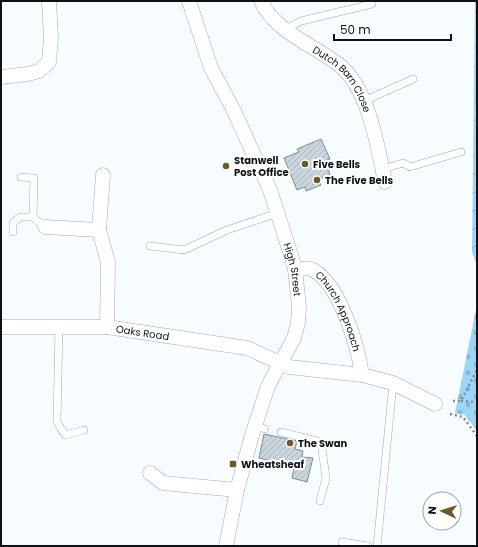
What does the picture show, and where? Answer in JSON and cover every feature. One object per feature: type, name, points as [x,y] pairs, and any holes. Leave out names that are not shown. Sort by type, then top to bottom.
[{"type":"street","points":[[1,77],[39,71],[49,62],[52,38],[48,1]]},
{"type":"street","name":"High Street","points":[[189,1],[211,68],[233,109],[270,190],[294,269],[299,307],[298,324],[294,338],[268,386],[260,428],[237,490],[226,546]]},
{"type":"street","name":"Dutch Barn Close","points":[[260,1],[264,8],[280,25],[304,43],[339,64],[351,78],[364,101],[374,131],[384,175]]},
{"type":"street","points":[[103,175],[99,230],[108,262],[107,327]]},
{"type":"street","points":[[45,227],[99,230]]},
{"type":"street","name":"Church Approach","points":[[294,269],[312,269],[324,279],[336,295],[348,320],[360,362],[362,375]]},
{"type":"street","name":"Oaks Road","points":[[1,327],[107,327],[248,348],[280,363]]},
{"type":"street","points":[[280,363],[289,367],[362,375],[393,383],[435,404]]},
{"type":"street","points":[[150,473],[163,483],[237,490]]},
{"type":"lane","points":[[286,29],[301,20],[372,4],[372,1]]},
{"type":"lane","points":[[364,101],[413,79]]},
{"type":"lane","points":[[384,175],[402,163],[410,167],[461,152]]},
{"type":"lane","points":[[21,177],[34,178],[33,217]]},
{"type":"lane","points":[[150,246],[184,250],[227,230],[278,213]]},
{"type":"lane","points":[[13,232],[13,223],[20,217],[33,217],[45,227]]},
{"type":"lane","points":[[59,326],[57,422],[65,435],[84,430]]},
{"type":"lane","points":[[377,546],[393,383]]},
{"type":"lane","points":[[282,432],[321,442],[326,478],[320,501]]},
{"type":"lane","points":[[342,542],[368,546]]},
{"type":"path","points":[[461,401],[477,370]]},
{"type":"path","points":[[453,401],[477,402]]},
{"type":"path","points":[[450,414],[463,417],[477,436]]},
{"type":"green space","points":[[475,1],[477,1],[477,266],[472,252]]},
{"type":"green space","points":[[477,305],[477,431],[465,415],[455,413]]},
{"type":"building","name":"Five Bells","points":[[321,139],[330,159],[325,161],[330,174],[318,180],[321,185],[306,191],[305,187],[297,190],[284,158],[299,152],[297,149]]},
{"type":"building","name":"The Swan","points":[[264,434],[297,441],[295,449],[303,451],[302,457],[313,458],[307,482],[292,478],[294,468],[292,468],[292,466],[259,458]]},
{"type":"place","name":"Five Bells","points":[[305,164]]},
{"type":"place","name":"Stanwell Post Office","points":[[226,166]]},
{"type":"place","name":"The Five Bells","points":[[317,180]]},
{"type":"place","name":"The Swan","points":[[290,443]]},
{"type":"place","name":"Wheatsheaf","points":[[233,464]]}]
